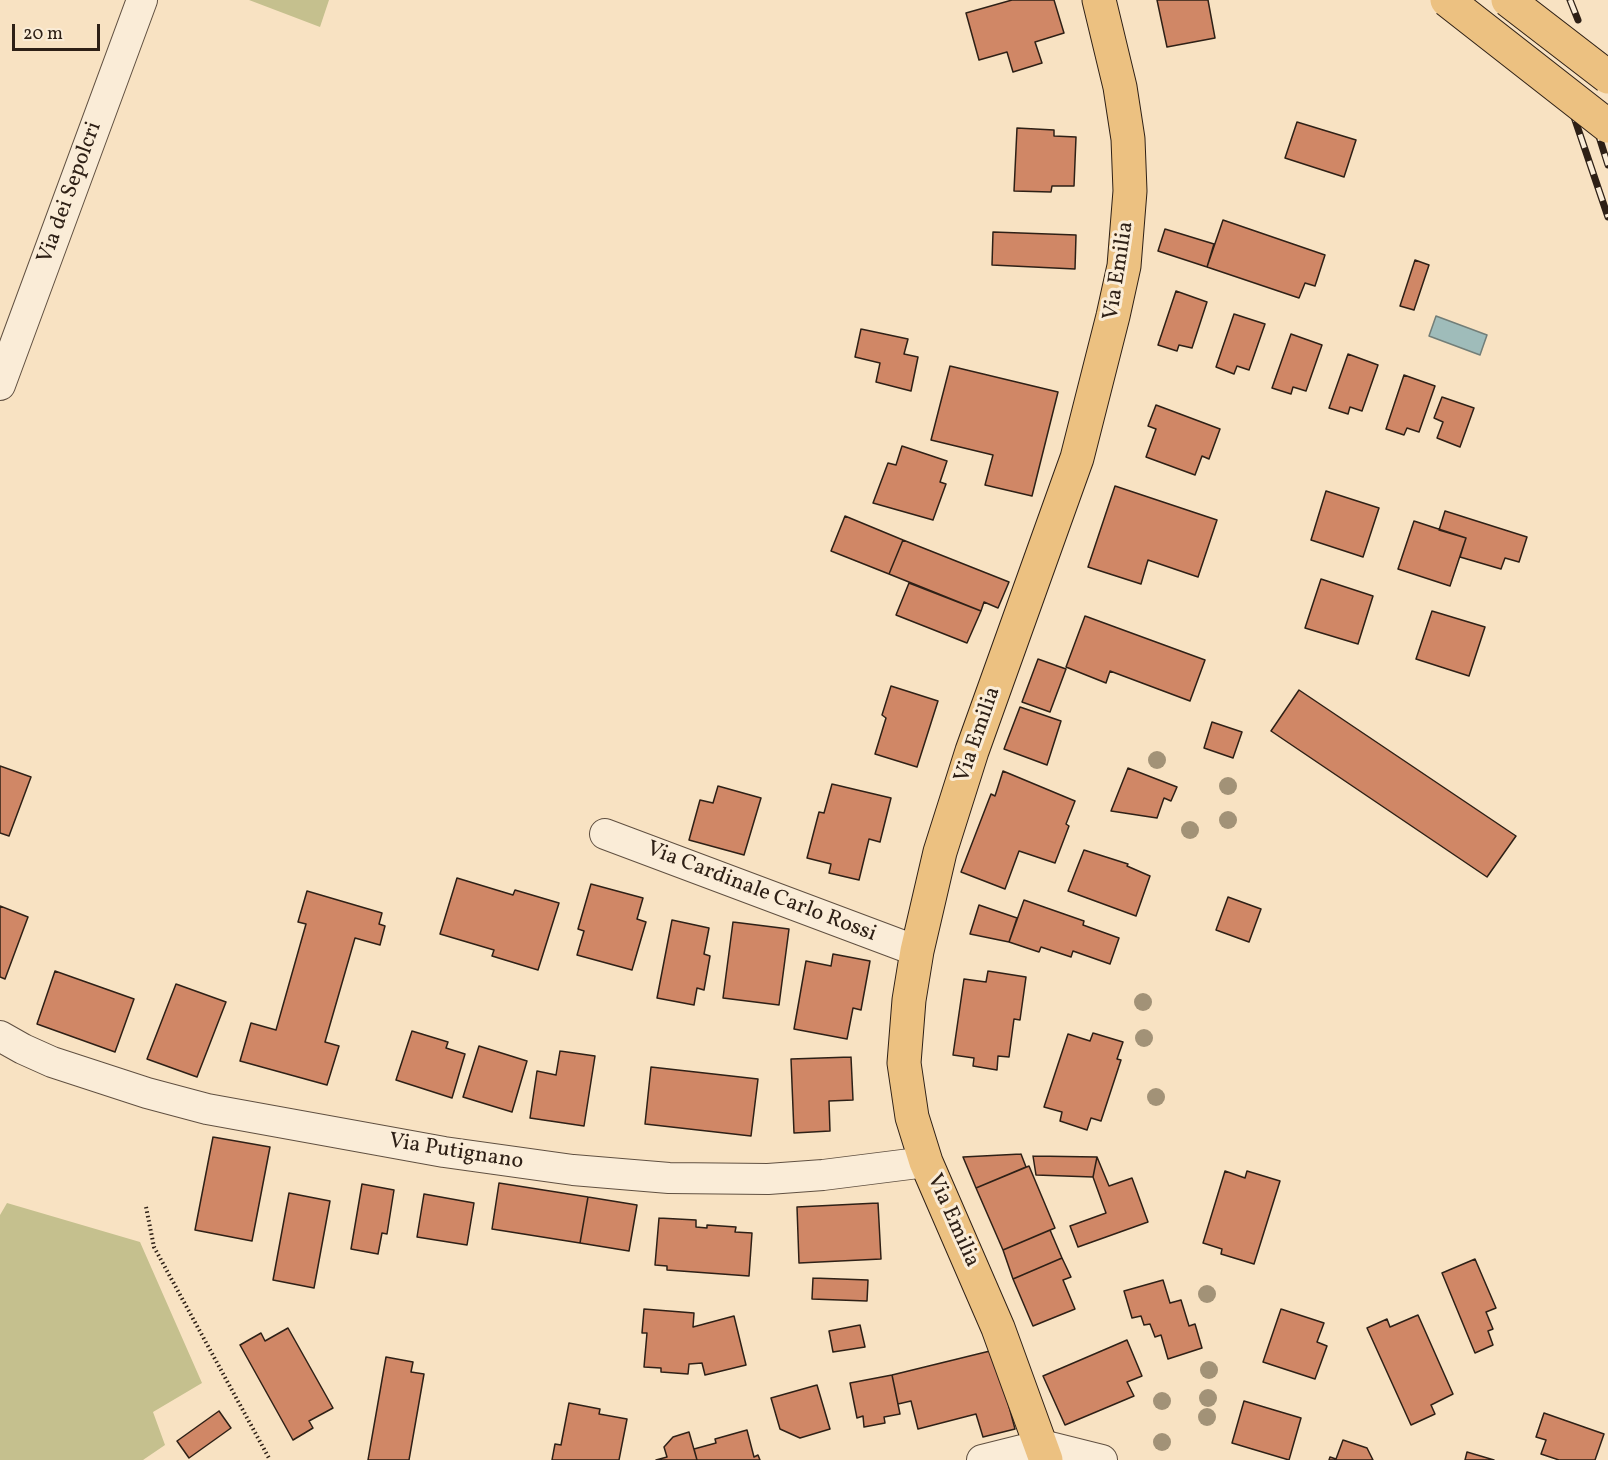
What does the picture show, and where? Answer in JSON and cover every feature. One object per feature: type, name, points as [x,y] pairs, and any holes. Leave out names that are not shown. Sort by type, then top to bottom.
[{"type":"main road","name":"Via Emilia","points":[[1044,1453],[998,1328],[926,1162],[912,1117],[903,1063],[909,1000],[917,951],[939,852],[1086,431],[1124,266],[1130,208],[1128,139],[1120,87],[1099,0]]},
{"type":"main road","points":[[1448,0],[1608,126]]},
{"type":"main road","points":[[1508,0],[1608,77]]},
{"type":"street","name":"Via dei Sepolcri","points":[[0,385],[142,0]]},
{"type":"street","name":"Via Cardinale Carlo Rossi","points":[[605,834],[917,951]]},
{"type":"street","name":"Via Putignano","points":[[0,1036],[52,1062],[147,1093],[207,1109],[444,1152],[573,1170],[669,1178],[768,1179],[823,1175],[926,1162]]},
{"type":"street","points":[[982,1460],[1044,1453],[1102,1460]]},
{"type":"path","points":[[146,1207],[154,1247],[270,1460]]},
{"type":"shaded area","points":[[249,0],[329,0],[320,27]]},
{"type":"shaded area","points":[[7,1203],[140,1242],[202,1383],[153,1412],[165,1445],[143,1460],[0,1460],[0,1215]]},
{"type":"water","points":[[1436,316],[1487,335],[1480,355],[1429,336]]},
{"type":"building","points":[[1012,0],[1054,0],[1064,33],[1035,42],[1042,63],[1013,72],[1007,52],[979,60],[966,13]]},
{"type":"building","points":[[1157,0],[1208,0],[1215,38],[1167,47]]},
{"type":"building","points":[[1297,122],[1356,140],[1344,177],[1285,158]]},
{"type":"building","points":[[1017,128],[1054,130],[1054,136],[1076,137],[1074,186],[1052,186],[1051,192],[1014,191]]},
{"type":"building","points":[[1223,220],[1325,255],[1315,286],[1305,283],[1299,298],[1207,267]]},
{"type":"building","points":[[1165,229],[1214,244],[1207,267],[1158,251]]},
{"type":"building","points":[[993,232],[1076,235],[1075,269],[992,265]]},
{"type":"building","points":[[1415,260],[1429,265],[1414,310],[1400,306]]},
{"type":"building","points":[[1176,291],[1207,302],[1192,348],[1179,345],[1177,351],[1158,345]]},
{"type":"building","points":[[1234,314],[1265,324],[1249,370],[1237,366],[1234,374],[1216,367]]},
{"type":"building","points":[[861,329],[908,339],[904,354],[918,357],[911,391],[876,382],[880,363],[855,357]]},
{"type":"building","points":[[1291,334],[1322,345],[1306,391],[1293,387],[1291,394],[1272,388]]},
{"type":"building","points":[[1348,354],[1378,365],[1362,411],[1350,407],[1348,414],[1329,408]]},
{"type":"building","points":[[950,366],[1058,392],[1032,496],[985,485],[993,455],[931,440]]},
{"type":"building","points":[[1404,375],[1435,386],[1419,432],[1407,428],[1404,435],[1386,429]]},
{"type":"building","points":[[1442,397],[1474,408],[1460,447],[1437,438],[1443,422],[1434,418]]},
{"type":"building","points":[[1156,405],[1220,429],[1209,459],[1202,456],[1195,475],[1146,457],[1156,429],[1148,426]]},
{"type":"building","points":[[902,446],[947,461],[940,482],[946,484],[933,520],[873,503],[888,463],[896,465]]},
{"type":"building","points":[[1115,486],[1217,520],[1198,577],[1148,560],[1141,584],[1088,567]]},
{"type":"building","points":[[1326,491],[1379,508],[1363,557],[1311,540]]},
{"type":"building","points":[[1445,511],[1527,537],[1519,562],[1505,558],[1501,569],[1460,557],[1466,538],[1439,530]]},
{"type":"building","points":[[845,516],[903,540],[889,574],[831,551]]},
{"type":"building","points":[[1414,521],[1466,538],[1450,586],[1398,569]]},
{"type":"building","points":[[903,540],[1009,582],[998,608],[984,602],[981,611],[889,574]]},
{"type":"building","points":[[1321,579],[1373,596],[1358,644],[1305,628]]},
{"type":"building","points":[[909,583],[981,611],[967,643],[896,615]]},
{"type":"building","points":[[1432,611],[1485,627],[1469,676],[1416,659]]},
{"type":"building","points":[[1085,616],[1205,660],[1190,701],[1110,671],[1106,683],[1066,667]]},
{"type":"building","points":[[1038,659],[1066,669],[1050,712],[1022,702]]},
{"type":"building","points":[[891,686],[938,701],[917,767],[875,754],[886,718],[882,715]]},
{"type":"building","points":[[1299,690],[1516,836],[1487,877],[1271,731]]},
{"type":"building","points":[[1020,707],[1061,721],[1047,765],[1004,749]]},
{"type":"building","points":[[1212,722],[1242,732],[1233,758],[1204,748]]},
{"type":"building","points":[[0,766],[31,777],[9,836],[0,833]]},
{"type":"building","points":[[1128,768],[1177,787],[1171,801],[1164,798],[1157,818],[1111,811]]},
{"type":"building","points":[[1003,771],[1075,801],[1066,824],[1069,826],[1055,863],[1019,851],[1005,889],[961,872],[991,794],[995,796]]},
{"type":"building","points":[[832,784],[891,798],[880,842],[869,839],[859,880],[829,873],[831,864],[807,858],[819,812],[824,813]]},
{"type":"building","points":[[718,786],[761,798],[744,855],[689,840],[700,800],[713,803]]},
{"type":"building","points":[[1084,850],[1128,864],[1127,866],[1150,876],[1136,916],[1068,891]]},
{"type":"building","points":[[457,878],[513,895],[515,890],[559,903],[538,970],[492,956],[494,950],[440,934]]},
{"type":"building","points":[[591,884],[643,898],[637,919],[646,922],[632,970],[577,955],[584,931],[578,929]]},
{"type":"building","points":[[307,891],[382,913],[379,924],[385,926],[380,945],[355,938],[325,1042],[339,1046],[327,1085],[240,1061],[251,1023],[276,1030],[306,924],[298,922]]},
{"type":"building","points":[[1228,897],[1261,909],[1249,942],[1216,930]]},
{"type":"building","points":[[1024,900],[1084,921],[1083,925],[1119,938],[1110,964],[1073,951],[1071,957],[1041,947],[1039,952],[1009,942]]},
{"type":"building","points":[[979,905],[1017,918],[1009,942],[970,934]]},
{"type":"building","points":[[0,906],[28,917],[5,979],[0,977]]},
{"type":"building","points":[[672,920],[709,928],[704,954],[710,956],[704,990],[697,988],[694,1005],[657,998]]},
{"type":"building","points":[[733,922],[789,929],[779,1005],[723,998]]},
{"type":"building","points":[[833,954],[870,961],[861,1010],[853,1008],[847,1039],[794,1029],[806,961],[831,966]]},
{"type":"building","points":[[55,971],[134,999],[115,1052],[37,1024]]},
{"type":"building","points":[[988,971],[1026,977],[1020,1020],[1014,1019],[1009,1057],[998,1056],[997,1070],[973,1066],[974,1058],[953,1055],[964,979],[986,982]]},
{"type":"building","points":[[176,984],[226,1002],[197,1077],[147,1059]]},
{"type":"building","points":[[412,1031],[448,1042],[446,1048],[465,1054],[452,1098],[396,1080]]},
{"type":"building","points":[[1093,1033],[1123,1042],[1117,1059],[1121,1060],[1101,1121],[1091,1118],[1087,1130],[1060,1121],[1062,1112],[1044,1107],[1068,1034],[1090,1041]]},
{"type":"building","points":[[479,1046],[527,1061],[512,1112],[463,1097]]},
{"type":"building","points":[[560,1051],[595,1056],[584,1126],[530,1118],[537,1071],[556,1075]]},
{"type":"building","points":[[851,1057],[853,1100],[829,1101],[830,1131],[794,1133],[791,1059]]},
{"type":"building","points":[[651,1067],[758,1079],[751,1136],[645,1124]]},
{"type":"building","points":[[213,1137],[270,1147],[252,1241],[195,1230]]},
{"type":"building","points":[[1021,1154],[1026,1167],[976,1188],[963,1157]]},
{"type":"building","points":[[1033,1156],[1097,1157],[1093,1177],[1036,1175]]},
{"type":"building","points":[[1097,1157],[1109,1186],[1132,1178],[1148,1222],[1078,1247],[1070,1226],[1106,1213],[1093,1177]]},
{"type":"building","points":[[1029,1166],[1055,1228],[1003,1250],[976,1188]]},
{"type":"building","points":[[1225,1171],[1245,1178],[1247,1171],[1280,1181],[1254,1264],[1221,1254],[1222,1249],[1203,1243]]},
{"type":"building","points":[[499,1183],[588,1197],[580,1243],[492,1229]]},
{"type":"building","points":[[362,1184],[394,1190],[387,1234],[382,1233],[378,1254],[351,1249]]},
{"type":"building","points":[[289,1193],[330,1201],[314,1288],[273,1280]]},
{"type":"building","points":[[424,1194],[474,1203],[467,1245],[417,1237]]},
{"type":"building","points":[[588,1197],[637,1205],[629,1251],[580,1243]]},
{"type":"building","points":[[878,1203],[881,1259],[799,1263],[797,1207]]},
{"type":"building","points":[[659,1218],[696,1220],[696,1227],[707,1228],[707,1225],[736,1227],[735,1232],[752,1233],[749,1276],[667,1270],[667,1266],[655,1265]]},
{"type":"building","points":[[1050,1230],[1062,1258],[1013,1279],[1003,1250]]},
{"type":"building","points":[[1062,1258],[1071,1277],[1063,1280],[1075,1309],[1033,1326],[1013,1279]]},
{"type":"building","points":[[1475,1259],[1496,1308],[1486,1312],[1493,1329],[1488,1331],[1493,1345],[1475,1353],[1442,1273]]},
{"type":"building","points":[[813,1278],[868,1280],[867,1301],[812,1299]]},
{"type":"building","points":[[1163,1280],[1170,1303],[1181,1300],[1189,1326],[1195,1324],[1202,1348],[1168,1359],[1161,1335],[1155,1337],[1150,1324],[1144,1325],[1141,1316],[1132,1318],[1124,1291]]},
{"type":"building","points":[[644,1309],[694,1313],[693,1327],[734,1316],[746,1365],[705,1375],[702,1363],[689,1364],[688,1374],[661,1372],[661,1368],[644,1367],[647,1333],[642,1333]]},
{"type":"building","points":[[1281,1309],[1324,1323],[1317,1342],[1327,1346],[1315,1379],[1263,1362]]},
{"type":"building","points":[[1418,1315],[1453,1394],[1431,1405],[1435,1414],[1411,1425],[1367,1328],[1387,1319],[1390,1327]]},
{"type":"building","points":[[860,1325],[865,1347],[833,1352],[829,1331]]},
{"type":"building","points":[[288,1328],[333,1408],[309,1421],[313,1428],[293,1440],[240,1345],[261,1333],[265,1341]]},
{"type":"building","points":[[1127,1340],[1142,1376],[1127,1382],[1134,1396],[1065,1425],[1043,1376]]},
{"type":"building","points":[[994,1350],[1015,1429],[983,1437],[976,1414],[918,1429],[911,1401],[898,1404],[892,1375]]},
{"type":"building","points":[[386,1357],[413,1362],[411,1372],[424,1374],[409,1460],[368,1460]]},
{"type":"building","points":[[892,1375],[900,1414],[884,1417],[885,1423],[864,1427],[863,1416],[857,1418],[850,1383]]},
{"type":"building","points":[[817,1385],[830,1429],[800,1438],[780,1429],[771,1398]]},
{"type":"building","points":[[1244,1401],[1301,1418],[1289,1460],[1232,1443]]},
{"type":"building","points":[[569,1403],[600,1409],[599,1414],[627,1419],[619,1460],[552,1460],[555,1444],[561,1445]]},
{"type":"building","points":[[219,1411],[231,1428],[189,1458],[177,1441]]},
{"type":"building","points":[[1544,1413],[1604,1434],[1595,1460],[1559,1460],[1541,1454],[1546,1440],[1536,1437]]},
{"type":"building","points":[[747,1430],[754,1457],[758,1455],[760,1460],[697,1460],[694,1449],[716,1443],[715,1439]]},
{"type":"building","points":[[689,1432],[697,1460],[656,1460],[667,1457],[664,1447],[673,1437]]},
{"type":"building","points":[[1343,1440],[1367,1448],[1373,1460],[1329,1460],[1330,1457],[1336,1459]]},
{"type":"building","points":[[1467,1452],[1494,1460],[1465,1460]]},
{"type":"railway","points":[[1570,0],[1578,20]]},
{"type":"railway","points":[[1571,108],[1608,217]]},
{"type":"railway","points":[[1596,127],[1608,165]]}]
